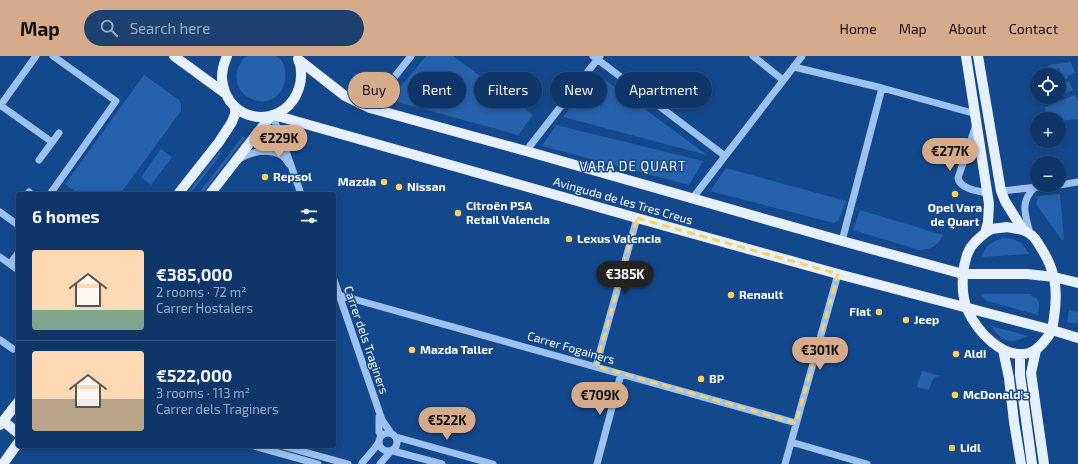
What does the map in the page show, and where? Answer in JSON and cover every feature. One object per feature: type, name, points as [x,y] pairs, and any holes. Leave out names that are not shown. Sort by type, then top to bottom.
[{"type":"main road","points":[[174,56],[226,94]]},
{"type":"main road","points":[[180,192],[219,142],[232,122],[235,114],[235,107],[230,102],[226,94],[222,78],[222,70],[227,56]]},
{"type":"main road","points":[[966,56],[989,204],[988,222],[984,233]]},
{"type":"main road","points":[[978,56],[1001,191],[1005,201],[1026,232],[1036,240],[1049,259],[1056,288],[1052,330],[1036,350],[1030,353],[1020,354],[1003,350],[988,339],[973,320],[967,308],[963,291],[963,274],[968,252],[971,246],[984,233],[1007,227],[1026,232]]},
{"type":"main road","points":[[211,192],[271,116],[282,112],[288,107],[298,93],[302,73],[297,58]]},
{"type":"main road","name":"Avinguda de les Tres Creus","points":[[297,58],[345,96],[370,108],[963,274],[1027,274],[1054,276],[1078,282]]},
{"type":"main road","name":"Avinguda de les Tres Creus","points":[[235,107],[253,116],[271,116],[838,274],[1078,338]]},
{"type":"main road","points":[[1003,350],[1009,378],[1021,464]]},
{"type":"main road","points":[[1036,350],[1031,373],[1044,464]]},
{"type":"main road","points":[[1020,354],[1020,375],[1032,464]]},
{"type":"main road","points":[[16,404],[1,422],[16,431]]},
{"type":"main road","points":[[3,464],[16,447]]},
{"type":"street","points":[[36,56],[0,106],[52,142]]},
{"type":"street","points":[[51,192],[116,102],[53,56]]},
{"type":"street","points":[[345,96],[377,98],[411,56]]},
{"type":"street","points":[[753,56],[783,80]]},
{"type":"street","points":[[692,199],[802,56]]},
{"type":"street","points":[[526,151],[597,57],[725,156]]},
{"type":"street","points":[[794,67],[882,88],[976,118],[958,178],[958,183],[962,186],[987,193]]},
{"type":"street","points":[[842,241],[882,88]]},
{"type":"street","points":[[271,116],[280,134],[300,192]]},
{"type":"street","points":[[39,160],[59,132]]},
{"type":"street","points":[[230,167],[245,155],[270,152],[277,153],[283,157],[288,161],[294,171]]},
{"type":"street","points":[[1066,184],[1078,182]]},
{"type":"street","points":[[1001,191],[1030,188]]},
{"type":"street","points":[[1026,232],[1025,199],[1030,191]]},
{"type":"street","points":[[0,212],[16,224]]},
{"type":"street","points":[[596,366],[637,218]]},
{"type":"street","points":[[10,264],[16,256]]},
{"type":"street","points":[[0,257],[16,268]]},
{"type":"street","points":[[785,464],[838,274]]},
{"type":"street","points":[[1068,280],[1078,278]]},
{"type":"street","name":"Carrer dels Traginers","points":[[336,286],[382,420],[394,435]]},
{"type":"street","name":"Carrer Fogainers","points":[[339,295],[796,423]]},
{"type":"street","points":[[0,340],[14,349]]},
{"type":"street","points":[[597,464],[621,374]]},
{"type":"street","name":"Carrer dels Traginers","points":[[377,407],[380,423],[380,439]]},
{"type":"street","points":[[363,464],[380,439],[386,433],[494,464]]},
{"type":"street","points":[[380,464],[396,447],[397,444],[394,435]]},
{"type":"street","points":[[380,439],[380,447],[384,451],[391,451],[442,464]]},
{"type":"street","points":[[791,442],[867,464]]},
{"type":"street","points":[[261,448],[318,464]]},
{"type":"street","points":[[290,448],[348,464]]},
{"type":"highlighted area","points":[[637,218],[838,274],[796,423],[596,366]]},
{"type":"shaded area","points":[[247,56],[275,56],[282,61],[285,71],[285,82],[281,91],[274,98],[266,101],[258,101],[243,93],[238,86],[236,78],[238,68]]},
{"type":"shaded area","points":[[426,56],[453,56],[475,72],[474,108],[524,108],[533,115],[518,135],[419,108],[466,108],[466,72],[413,72]]},
{"type":"shaded area","points":[[1071,62],[1075,73],[1068,76],[1066,79],[1066,68],[1050,68],[1048,65]]},
{"type":"shaded area","points":[[144,75],[179,100],[181,103],[181,111],[121,192],[76,192],[65,184]]},
{"type":"shaded area","points":[[408,78],[408,105],[400,103],[400,88]]},
{"type":"shaded area","points":[[607,81],[615,87],[615,108],[643,108],[707,155],[563,117],[570,108],[607,108]]},
{"type":"shaded area","points":[[1069,81],[1073,90],[1066,93],[1066,82]]},
{"type":"shaded area","points":[[1075,95],[1078,102],[1078,119],[1066,120],[1066,112],[1046,112],[1045,107],[1052,104],[1066,104],[1066,99]]},
{"type":"shaded area","points":[[556,125],[703,161],[689,185],[542,146]]},
{"type":"shaded area","points":[[243,136],[245,138],[204,192],[200,192]]},
{"type":"shaded area","points":[[161,149],[172,157],[151,185],[141,177]]},
{"type":"shaded area","points":[[220,151],[222,153],[192,192],[189,192]]},
{"type":"shaded area","points":[[726,168],[846,201],[839,220],[834,223],[710,191]]},
{"type":"shaded area","points":[[1060,194],[1064,240],[1062,240],[1036,204],[1038,196]]},
{"type":"shaded area","points":[[860,210],[943,235],[934,247],[919,250],[853,230]]},
{"type":"shaded area","points":[[1003,238],[1012,239],[1021,243],[1029,254],[982,257],[985,249],[990,244]]},
{"type":"shaded area","points":[[983,294],[1029,294],[1037,299],[1039,303],[1038,315],[987,301],[981,296]]},
{"type":"shaded area","points":[[1069,310],[1078,312],[1076,324],[1067,322]]},
{"type":"shaded area","points":[[991,326],[1028,336],[1011,341],[1003,339]]},
{"type":"shaded area","points":[[922,371],[941,376],[934,378],[929,390],[917,387]]},
{"type":"place","name":"Repsol","points":[[265,177]]},
{"type":"place","name":"Mazda","points":[[384,182]]},
{"type":"place","name":"Nissan","points":[[399,187]]},
{"type":"place","name":"Opel Vara de Quart","points":[[955,194]]},
{"type":"place","name":"Citroën PSA Retail Valencia","points":[[458,213]]},
{"type":"place","name":"Lexus Valencia","points":[[569,239]]},
{"type":"place","name":"Renault","points":[[731,295]]},
{"type":"place","name":"Fiat","points":[[879,312]]},
{"type":"place","name":"Jeep","points":[[906,320]]},
{"type":"place","name":"Mazda Taller","points":[[412,350]]},
{"type":"place","name":"Aldi","points":[[956,354]]},
{"type":"place","name":"BP","points":[[701,379]]},
{"type":"place","name":"McDonald's","points":[[955,395]]},
{"type":"place","name":"Lidl","points":[[952,448]]},
{"type":"district","name":"VARA DE QUART","points":[[633,166]]}]
